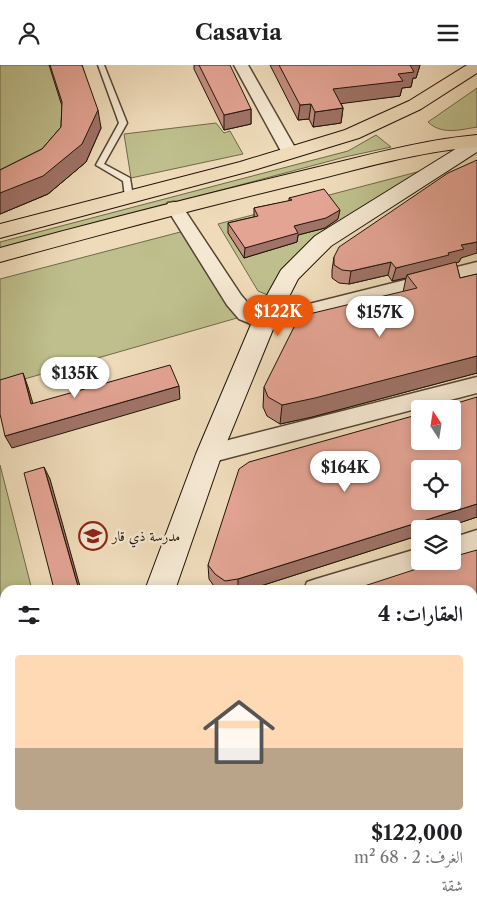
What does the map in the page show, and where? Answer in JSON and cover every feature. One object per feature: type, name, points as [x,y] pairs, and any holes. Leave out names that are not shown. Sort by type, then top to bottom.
[{"type":"main road","points":[[0,231],[290,153],[352,134],[415,105],[477,66]]},
{"type":"main road","points":[[415,105],[410,115],[418,130],[450,143]]},
{"type":"main road","points":[[0,255],[174,207],[450,143],[477,143]]},
{"type":"main road","points":[[162,585],[209,454],[264,321],[289,275],[323,241],[477,143]]},
{"type":"street","points":[[241,65],[290,153]]},
{"type":"street","points":[[174,207],[234,300],[246,314],[264,321],[477,268]]},
{"type":"street","points":[[209,454],[477,385]]},
{"type":"street","points":[[461,546],[477,541]]},
{"type":"street","points":[[333,585],[411,562]]},
{"type":"lane","points":[[101,65],[123,123],[100,165],[127,180],[129,197]]},
{"type":"green space","points":[[0,65],[80,65],[86,162],[48,194],[0,214]]},
{"type":"green space","points":[[477,88],[477,127],[451,131],[439,129],[428,122]]},
{"type":"green space","points":[[216,123],[224,133],[230,131],[243,154],[131,178],[124,134]]},
{"type":"green space","points":[[376,135],[391,147],[345,157],[0,249],[0,242],[348,151]]},
{"type":"green space","points":[[421,171],[355,214],[277,299],[258,291],[218,224]]},
{"type":"green space","points":[[188,230],[237,318],[0,386],[0,279]]},
{"type":"green space","points":[[0,465],[31,585],[0,585]]},
{"type":"building","points":[[50,65],[82,65],[98,110],[82,144],[43,176],[0,193],[0,170],[42,149],[61,127],[62,102]]},
{"type":"building","points":[[199,65],[230,65],[251,109],[224,115]]},
{"type":"building","points":[[279,65],[410,65],[414,72],[398,74],[403,81],[333,89],[343,108],[315,112],[311,104],[300,105]]},
{"type":"building","points":[[477,160],[477,242],[461,245],[464,249],[448,253],[449,255],[396,268],[391,262],[351,271],[342,270],[334,265],[334,257],[339,247],[448,173]]},
{"type":"building","points":[[324,189],[340,210],[326,218],[294,226],[298,233],[245,248],[228,223],[258,216],[254,208],[292,200],[289,198]]},
{"type":"building","points":[[456,262],[460,278],[477,274],[477,356],[282,405],[268,397],[264,387],[298,319],[305,315],[417,288],[407,275]]},
{"type":"building","points":[[170,365],[179,386],[5,436],[0,414],[0,380],[23,373],[31,404]]},
{"type":"building","points":[[477,397],[477,504],[461,509],[461,460],[411,460],[411,510],[458,510],[426,520],[411,520],[411,525],[238,579],[225,581],[215,574],[208,565],[239,469],[249,462],[411,417],[411,450],[461,450],[461,402]]},
{"type":"building","points":[[44,467],[78,585],[53,585],[24,473]]},
{"type":"building","points":[[477,550],[477,585],[367,585],[413,570],[461,570],[461,554]]},
{"type":"place","name":"مدرسة ذي قار","points":[[93,536]]}]
